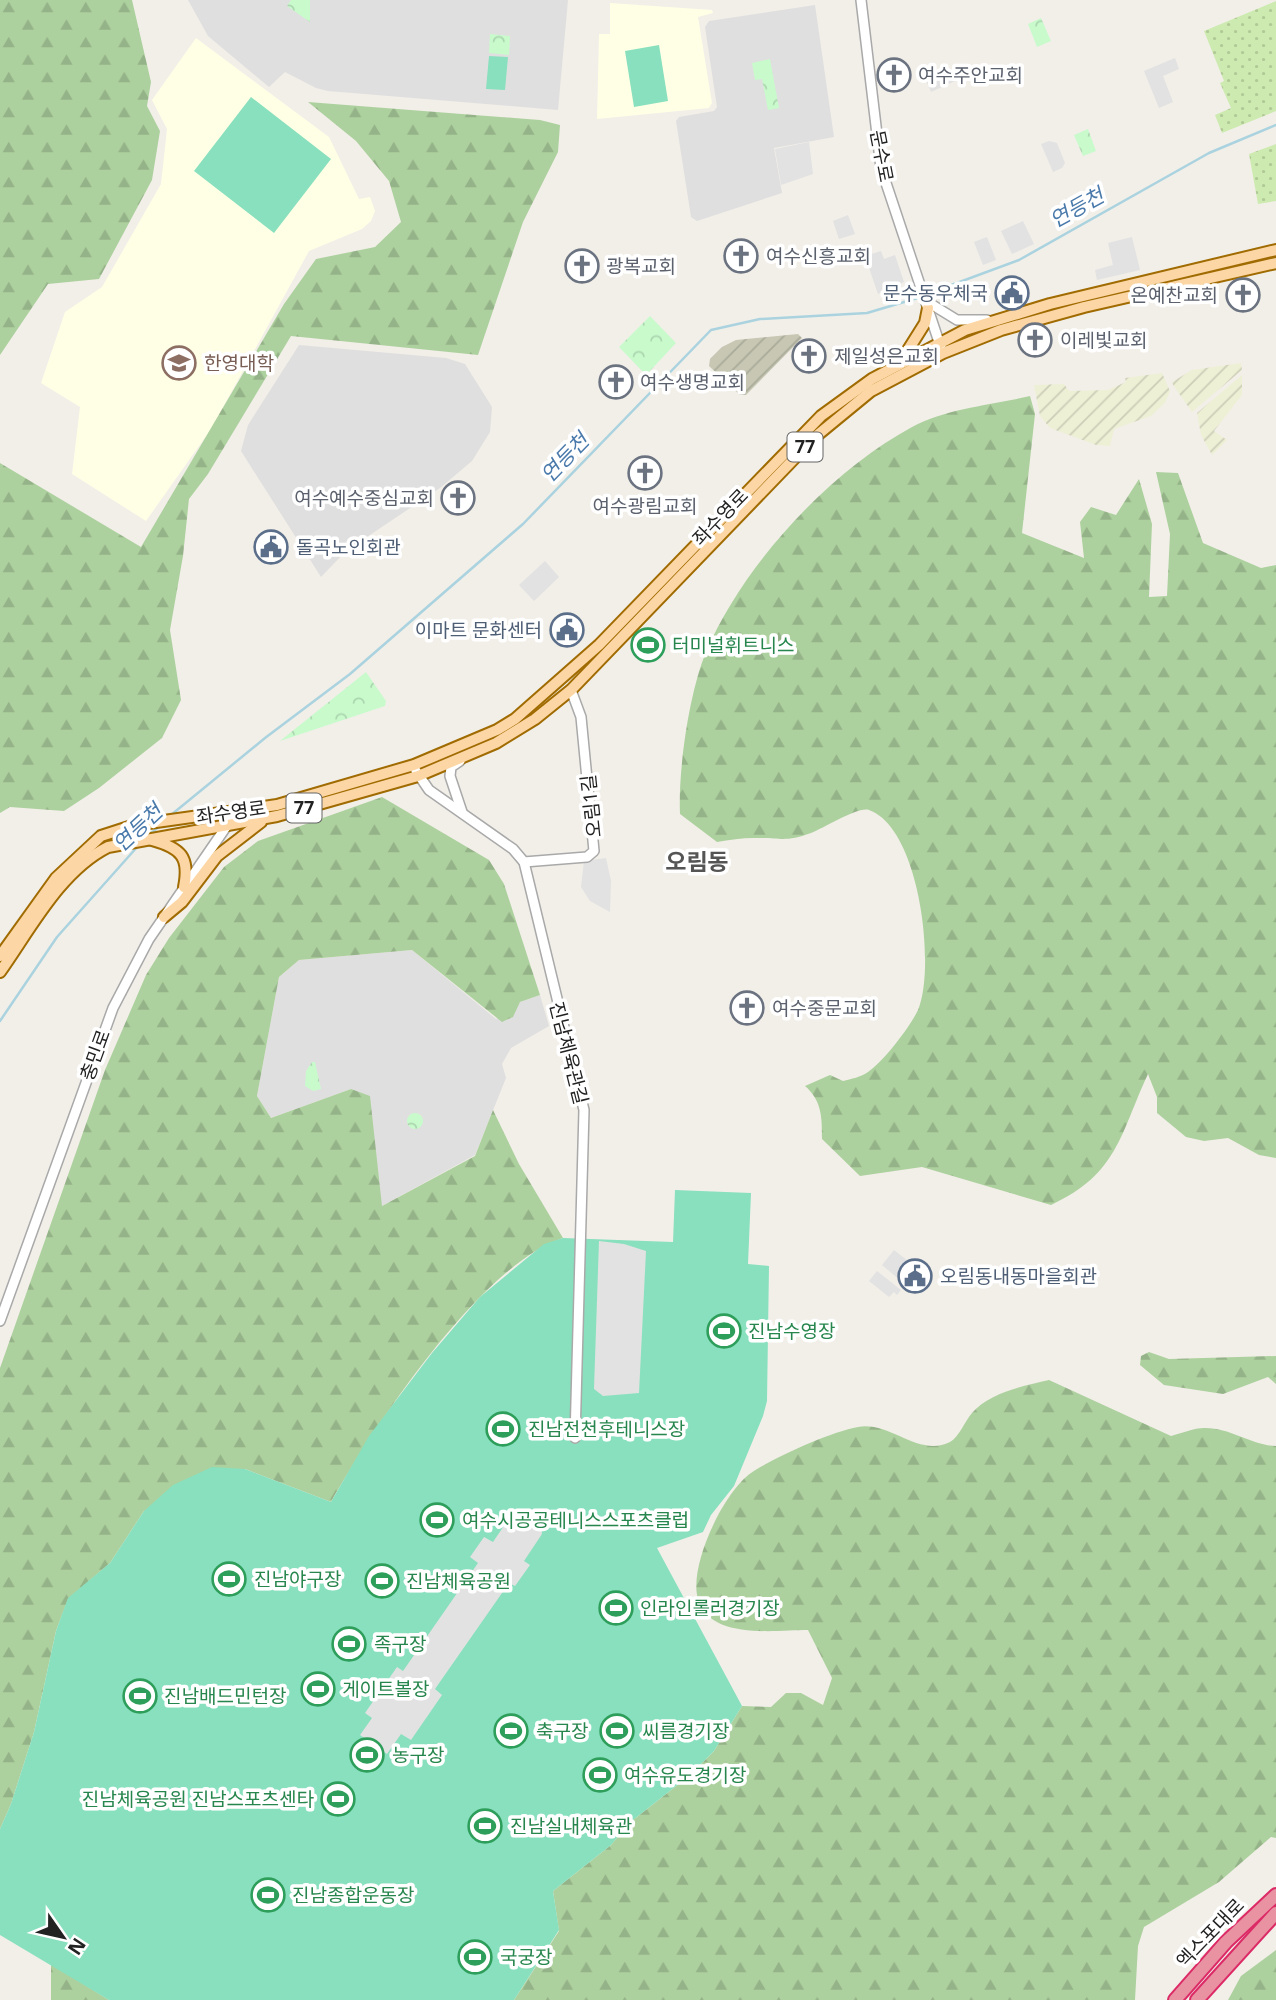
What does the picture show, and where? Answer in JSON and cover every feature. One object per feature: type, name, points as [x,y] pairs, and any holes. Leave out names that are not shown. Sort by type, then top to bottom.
[{"type":"highway","name":"엑스포대로","points":[[1175,2000],[1226,1942],[1276,1895]]},
{"type":"highway","name":"엑스포대로","points":[[1197,2000],[1276,1913]]},
{"type":"main road","name":"좌수영로","points":[[142,839],[268,818],[496,743],[535,719],[571,690],[603,649],[821,416],[907,363],[995,319],[1276,250]]},
{"type":"main road","name":"좌수영로","points":[[941,348],[1044,317],[1276,263]]},
{"type":"main road","points":[[907,363],[920,333],[926,304]]},
{"type":"main road","name":"좌수영로","points":[[173,820],[276,805],[416,771],[515,719],[603,649]]},
{"type":"main road","points":[[164,917],[182,902],[217,856],[268,818]]},
{"type":"main road","points":[[173,820],[178,824],[176,829],[142,834],[142,839],[171,847],[187,863],[184,887]]},
{"type":"main road","name":"77","points":[[0,957],[56,878],[101,836],[135,825],[173,820]]},
{"type":"main road","name":"77","points":[[0,972],[71,877],[97,853],[122,842],[142,839]]},
{"type":"street","name":"문수로","points":[[859,0],[881,167],[926,304]]},
{"type":"street","points":[[926,304],[957,320],[995,319]]},
{"type":"street","points":[[926,304],[941,348]]},
{"type":"street","name":"오림1길","points":[[524,862],[587,857],[594,851],[581,717],[571,690]]},
{"type":"street","points":[[462,812],[449,774],[451,767],[496,743]]},
{"type":"street","points":[[416,771],[429,790],[513,849],[524,862]]},
{"type":"street","name":"충민로","points":[[0,1321],[102,1033],[122,988],[164,917],[230,825],[237,811]]},
{"type":"street","name":"진남체육관길","points":[[524,862],[584,1110],[575,1438]]},
{"type":"shaded area","points":[[188,0],[568,0],[558,110],[328,91],[316,88],[285,72],[269,87],[208,36]]},
{"type":"shaded area","points":[[610,3],[712,10],[713,13],[698,17],[712,103],[709,108],[597,119],[599,34],[610,34]]},
{"type":"shaded area","points":[[815,5],[834,137],[774,148],[782,193],[697,221],[691,217],[676,121],[679,117],[714,111],[717,107],[705,27],[709,21]]},
{"type":"shaded area","points":[[196,38],[329,137],[359,199],[370,197],[375,211],[371,221],[362,229],[309,251],[211,429],[146,521],[72,474],[80,407],[41,383],[65,312],[102,287],[161,184],[167,129],[152,100]]},
{"type":"shaded area","points":[[1175,58],[1179,69],[1163,76],[1173,102],[1159,108],[1144,71]]},
{"type":"shaded area","points":[[949,68],[955,81],[931,92],[925,78]]},
{"type":"shaded area","points":[[1049,141],[1057,143],[1065,163],[1062,168],[1053,172],[1041,144]]},
{"type":"shaded area","points":[[809,142],[813,174],[781,185],[775,149]]},
{"type":"shaded area","points":[[848,215],[855,234],[839,239],[833,221]]},
{"type":"shaded area","points":[[1023,221],[1034,244],[1012,254],[1001,231]]},
{"type":"shaded area","points":[[987,237],[996,260],[983,265],[974,242]]},
{"type":"shaded area","points":[[1132,237],[1140,270],[1097,280],[1095,270],[1113,265],[1108,243]]},
{"type":"shaded area","points":[[881,251],[884,259],[895,255],[904,282],[878,294],[865,256]]},
{"type":"shaded area","points":[[798,334],[802,338],[746,395],[740,395],[709,366],[710,359],[722,347],[736,340]]},
{"type":"shaded area","points":[[299,345],[446,358],[465,364],[492,407],[490,432],[472,461],[440,488],[346,551],[321,577],[241,451],[248,425]]},
{"type":"shaded area","points":[[1241,363],[1242,370],[1192,412],[1172,382],[1192,370]]},
{"type":"shaded area","points":[[1162,373],[1170,391],[1165,403],[1151,416],[1114,429],[1110,446],[1096,445],[1050,428],[1040,416],[1034,385],[1064,384],[1069,391],[1108,390],[1126,382],[1125,378]]},
{"type":"shaded area","points":[[1242,375],[1242,395],[1214,431],[1227,440],[1212,455],[1201,435],[1197,413]]},
{"type":"shaded area","points":[[545,561],[559,577],[534,601],[519,585]]},
{"type":"shaded area","points":[[606,858],[611,881],[610,912],[590,901],[581,887],[584,861]]},
{"type":"shaded area","points":[[412,950],[496,1019],[515,1009],[520,1002],[540,995],[549,1026],[511,1048],[502,1064],[506,1078],[475,1155],[382,1206],[351,1089],[271,1118],[257,1096],[279,977],[299,960]]},
{"type":"shaded area","points":[[599,1241],[624,1244],[646,1251],[639,1393],[603,1396],[594,1389]]},
{"type":"shaded area","points":[[894,1250],[913,1265],[901,1281],[882,1265]]},
{"type":"shaded area","points":[[877,1271],[901,1290],[897,1295],[894,1292],[889,1297],[869,1281]]},
{"type":"shaded area","points":[[512,1514],[522,1514],[541,1527],[542,1534],[524,1561],[530,1565],[515,1586],[509,1583],[435,1689],[442,1695],[411,1740],[401,1734],[387,1754],[360,1735],[372,1718],[365,1713],[397,1667],[403,1671],[478,1563],[470,1557],[484,1537],[493,1542]]},
{"type":"green space","points":[[0,0],[132,0],[151,82],[147,106],[160,131],[152,180],[99,279],[48,284],[0,355]]},
{"type":"green space","points":[[291,0],[310,0],[310,22],[287,6]]},
{"type":"green space","points":[[1276,1],[1276,111],[1222,133],[1215,115],[1231,108],[1220,83],[1224,81],[1204,31]]},
{"type":"green space","points":[[1041,18],[1051,41],[1037,47],[1028,24]]},
{"type":"green space","points":[[490,34],[510,36],[509,55],[489,53]]},
{"type":"green space","points":[[659,45],[668,101],[634,107],[625,51]]},
{"type":"green space","points":[[489,56],[508,57],[505,90],[486,89]]},
{"type":"green space","points":[[770,59],[779,108],[768,110],[762,79],[755,80],[752,63]]},
{"type":"green space","points":[[251,97],[331,159],[274,233],[194,171]]},
{"type":"green space","points":[[308,102],[540,120],[560,125],[558,152],[523,222],[478,355],[291,336],[208,474],[189,499],[183,556],[170,630],[181,700],[162,738],[99,788],[64,811],[10,807],[0,813],[0,463],[141,547],[284,304],[316,259],[375,247],[401,222],[389,181],[356,141]]},
{"type":"green space","points":[[1088,129],[1096,151],[1083,156],[1074,135]]},
{"type":"green space","points":[[1276,144],[1276,201],[1258,204],[1249,154]]},
{"type":"green space","points":[[650,316],[676,343],[648,373],[643,372],[619,347]]},
{"type":"green space","points":[[1030,396],[1035,414],[1022,533],[1084,558],[1080,522],[1091,507],[1116,515],[1139,479],[1152,524],[1149,597],[1167,596],[1170,534],[1156,472],[1178,473],[1203,543],[1261,568],[1276,565],[1276,1158],[1259,1155],[1228,1138],[1204,1141],[1186,1137],[1157,1113],[1157,1097],[1148,1074],[1123,1134],[1104,1166],[1073,1193],[1051,1205],[922,1167],[860,1176],[822,1139],[818,1104],[805,1086],[830,1075],[843,1081],[853,1079],[874,1067],[909,1025],[918,1010],[923,990],[924,933],[919,901],[912,870],[901,843],[886,822],[869,810],[864,810],[794,838],[749,838],[717,842],[680,814],[686,732],[700,669],[722,619],[766,554],[820,495],[881,446],[912,427],[955,411]]},
{"type":"green space","points":[[366,672],[386,701],[385,706],[280,741]]},
{"type":"green space","points":[[382,797],[489,860],[504,884],[540,995],[520,1002],[513,1017],[502,1022],[412,950],[299,960],[279,977],[257,1096],[271,1118],[351,1089],[370,1096],[382,1206],[475,1156],[493,1110],[519,1164],[563,1238],[531,1254],[498,1280],[464,1314],[401,1393],[331,1502],[245,1469],[144,1511],[110,1563],[68,1599],[56,1631],[34,1732],[11,1804],[0,1829],[0,1368],[105,1070],[146,975],[169,938],[224,867],[258,841]]},
{"type":"green space","points":[[312,1062],[315,1062],[321,1089],[313,1091],[305,1086],[306,1071]]},
{"type":"green space","points":[[415,1113],[423,1121],[415,1129],[407,1121]]},
{"type":"green space","name":"진남체육공원","points":[[675,1190],[751,1193],[748,1264],[769,1266],[767,1401],[763,1416],[734,1486],[711,1515],[703,1532],[657,1548],[742,1706],[714,1751],[690,1775],[628,1824],[611,1845],[553,1891],[559,1930],[514,2000],[109,2000],[0,1935],[0,1829],[11,1804],[34,1732],[56,1631],[68,1598],[110,1563],[144,1511],[173,1485],[212,1467],[245,1469],[331,1502],[369,1436],[432,1353],[480,1297],[544,1244],[563,1238],[673,1242]]},
{"type":"green space","points":[[1149,1352],[1169,1359],[1276,1356],[1276,1384],[1268,1377],[1223,1394],[1164,1385],[1140,1365],[1141,1356]]},
{"type":"green space","points":[[1049,1380],[1171,1436],[1196,1429],[1213,1428],[1276,1446],[1276,1838],[1271,1837],[1219,1882],[1144,1927],[1138,1946],[1135,2000],[514,2000],[559,1931],[553,1891],[611,1845],[628,1824],[690,1775],[714,1751],[742,1706],[771,1707],[786,1693],[801,1693],[823,1705],[832,1678],[808,1630],[760,1631],[727,1626],[713,1620],[703,1610],[697,1595],[696,1581],[704,1546],[720,1511],[741,1482],[751,1473],[788,1453],[833,1434],[858,1427],[882,1429],[916,1443],[938,1446],[950,1442],[972,1413],[988,1400],[1008,1391]]},
{"type":"green space","points":[[1276,1950],[1276,2000],[1228,2000],[1241,1976]]},
{"type":"green space","points":[[51,1964],[109,2000],[51,2000]]},
{"type":"waterway","name":"연등천","points":[[927,294],[1019,260],[1209,153],[1276,125]]},
{"type":"waterway","name":"연등천","points":[[171,815],[265,738],[350,674],[523,524],[711,330],[760,319],[867,313],[921,297]]},
{"type":"waterway","name":"연등천","points":[[150,834],[161,825]]},
{"type":"waterway","name":"연등천","points":[[0,1021],[57,937],[138,846]]},
{"type":"place","name":"여수주안교회","points":[[894,75]]},
{"type":"place","name":"여수신흥교회","points":[[741,256]]},
{"type":"place","name":"광복교회","points":[[582,266]]},
{"type":"place","name":"문수동우체국","points":[[1012,293]]},
{"type":"place","name":"온예찬교회","points":[[1243,295]]},
{"type":"place","name":"이레빛교회","points":[[1035,340]]},
{"type":"place","name":"제일성은교회","points":[[809,356]]},
{"type":"place","name":"한영대학","points":[[179,363]]},
{"type":"place","name":"여수생명교회","points":[[616,382]]},
{"type":"place","name":"여수광림교회","points":[[645,473]]},
{"type":"place","name":"여수예수중심교회","points":[[458,498]]},
{"type":"place","name":"돌곡노인회관","points":[[271,547]]},
{"type":"place","name":"이마트 문화센터","points":[[567,630]]},
{"type":"place","name":"터미널휘트니스","points":[[648,645]]},
{"type":"place","name":"여수중문교회","points":[[747,1008]]},
{"type":"place","name":"오림동내동마을회관","points":[[915,1276]]},
{"type":"place","name":"진남수영장","points":[[724,1331]]},
{"type":"place","name":"진남전천후테니스장","points":[[503,1429]]},
{"type":"place","name":"여수시공공테니스스포츠클럽","points":[[437,1520]]},
{"type":"place","name":"진남야구장","points":[[229,1579]]},
{"type":"place","name":"진남체육공원","points":[[382,1581]]},
{"type":"place","name":"인라인롤러경기장","points":[[616,1608]]},
{"type":"place","name":"족구장","points":[[349,1644]]},
{"type":"place","name":"게이트볼장","points":[[318,1689]]},
{"type":"place","name":"진남배드민턴장","points":[[140,1696]]},
{"type":"place","name":"축구장","points":[[511,1731]]},
{"type":"place","name":"씨름경기장","points":[[617,1731]]},
{"type":"place","name":"농구장","points":[[367,1755]]},
{"type":"place","name":"여수유도경기장","points":[[600,1775]]},
{"type":"place","name":"진남체육공원 진남스포츠센타","points":[[338,1799]]},
{"type":"place","name":"진남실내체육관","points":[[485,1826]]},
{"type":"place","name":"진남종합운동장","points":[[268,1895]]},
{"type":"place","name":"국궁장","points":[[475,1957]]},
{"type":"district","name":"오림동","points":[[697,862]]}]
